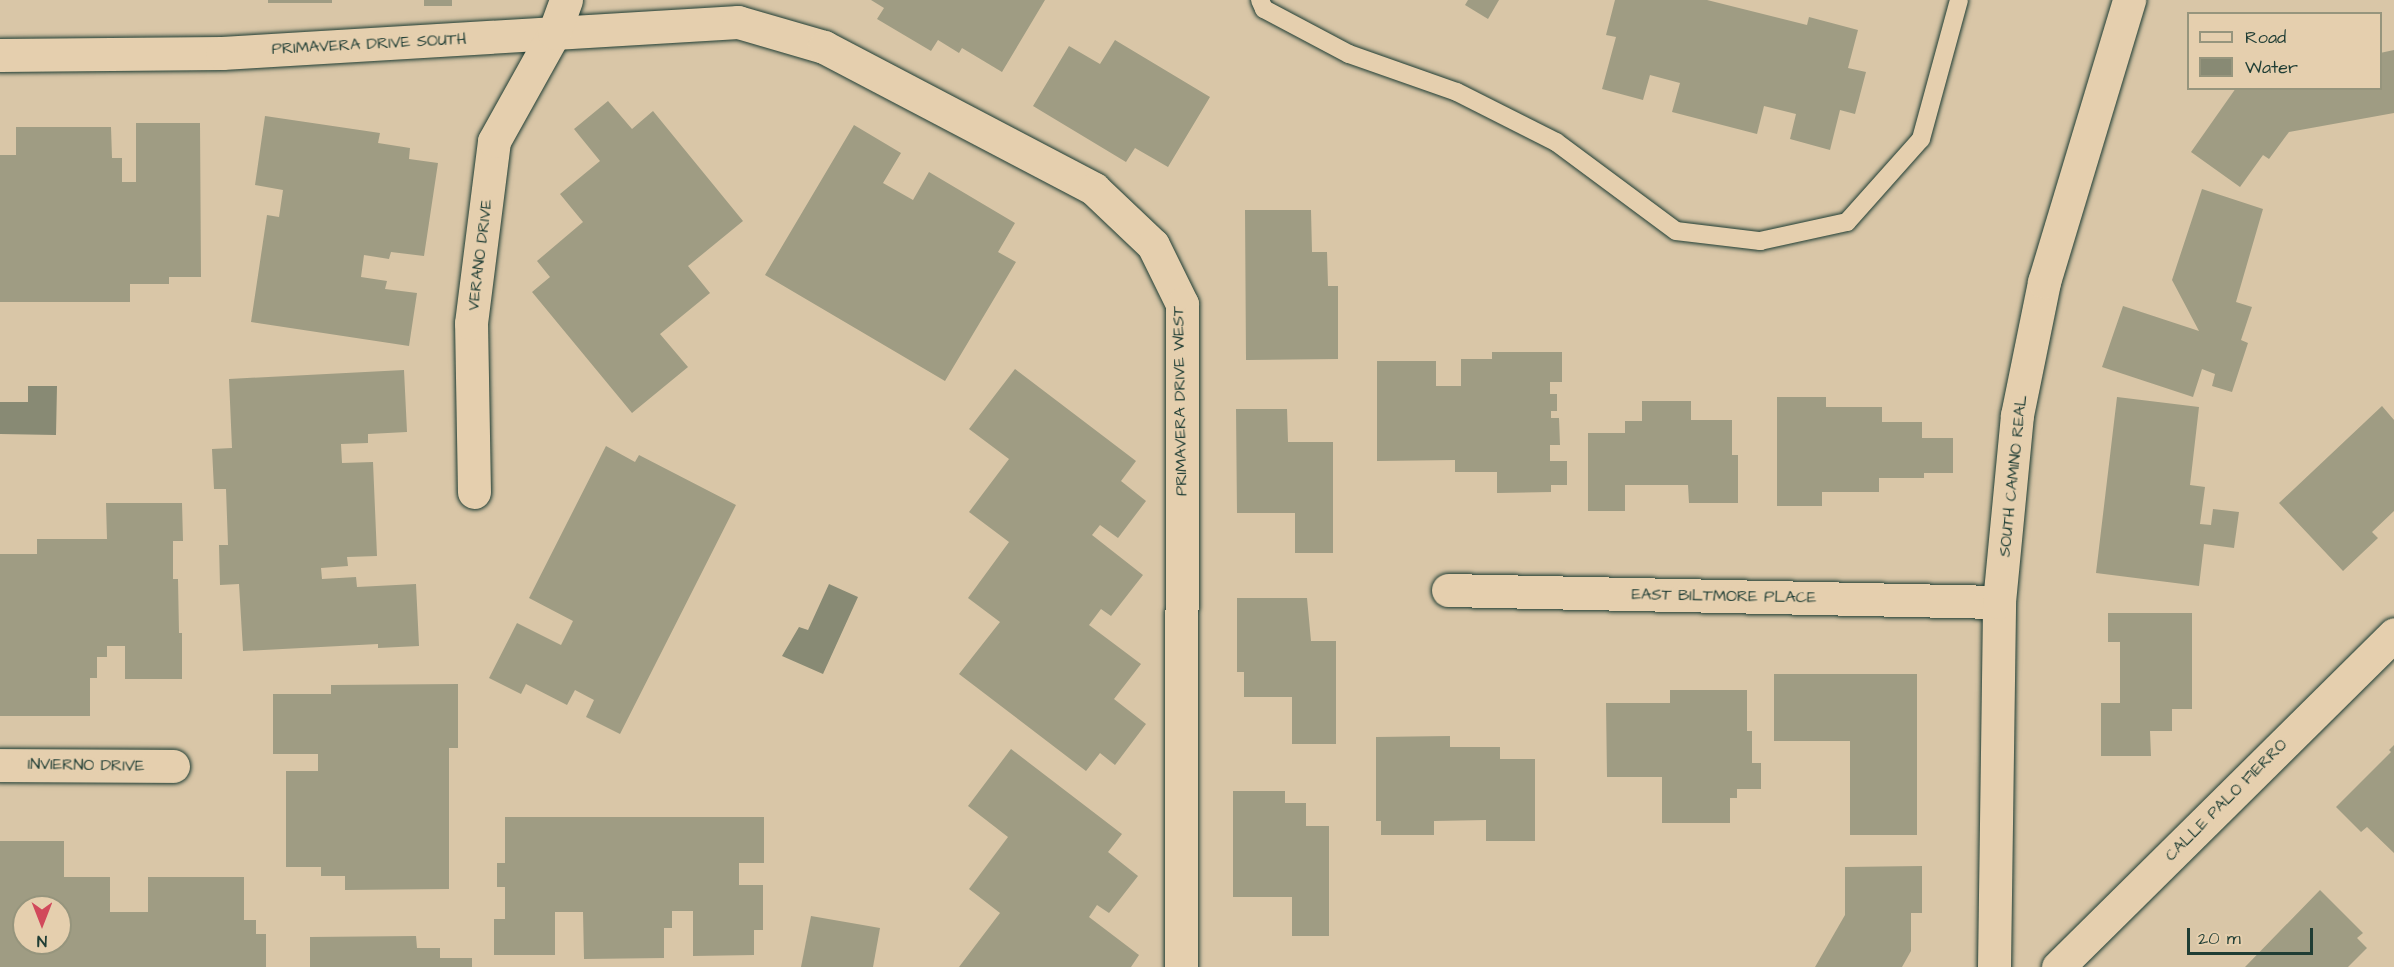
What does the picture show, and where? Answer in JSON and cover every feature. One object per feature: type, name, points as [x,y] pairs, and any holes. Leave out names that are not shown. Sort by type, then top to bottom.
[{"type":"street","name":"VERANO DRIVE","points":[[474,492],[471,323],[494,141],[554,33],[566,0]]},
{"type":"street","name":"SOUTH CAMINO REAL","points":[[1994,967],[1999,602],[2017,415],[2044,282],[2129,0]]},
{"type":"street","name":"PRIMAVERA DRIVE SOUTH","points":[[0,55],[222,53],[738,22]]},
{"type":"street","name":"PRIMAVERA DRIVE WEST","points":[[738,22],[824,47],[1094,189],[1153,245],[1182,304],[1181,967]]},
{"type":"street","name":"EAST BILTMORE PLACE","points":[[1448,590],[1999,602]]},
{"type":"street","name":"CALLE PALO FIERRO","points":[[2058,967],[2394,634]]},
{"type":"street","name":"INVIERNO DRIVE","points":[[0,765],[173,766]]},
{"type":"lane","points":[[1260,0],[1264,9],[1349,54],[1457,92],[1556,142],[1676,231],[1760,241],[1847,222],[1921,139],[1959,0]]},
{"type":"water","points":[[28,386],[57,386],[56,435],[0,434],[0,402],[28,402]]},
{"type":"water","points":[[829,584],[858,597],[823,674],[782,656],[799,627],[808,630]]},
{"type":"building","points":[[268,0],[332,0],[332,3],[268,3]]},
{"type":"building","points":[[424,0],[452,0],[452,6],[424,6]]},
{"type":"building","points":[[871,0],[1045,0],[1002,72],[962,48],[959,53],[938,40],[931,51],[877,19],[884,8]]},
{"type":"building","points":[[1468,0],[1499,0],[1488,19],[1465,5]]},
{"type":"building","points":[[1615,0],[1707,0],[1807,25],[1809,17],[1858,30],[1848,68],[1866,72],[1855,114],[1840,110],[1830,150],[1790,139],[1796,114],[1764,106],[1757,134],[1672,112],[1680,83],[1650,75],[1643,100],[1602,89],[1616,37],[1606,35]]},
{"type":"building","points":[[1115,40],[1210,97],[1168,167],[1135,148],[1126,162],[1033,106],[1069,46],[1100,64]]},
{"type":"building","points":[[2394,50],[2394,113],[2289,132],[2269,159],[2263,155],[2240,187],[2191,152],[2235,90],[2382,90],[2382,53]]},
{"type":"building","points":[[608,101],[632,129],[653,111],[743,221],[688,266],[710,293],[660,334],[688,367],[632,413],[532,292],[550,277],[537,261],[583,222],[560,194],[600,161],[574,129]]},
{"type":"building","points":[[265,116],[380,133],[378,143],[410,148],[409,159],[438,163],[424,256],[391,252],[389,259],[364,255],[361,277],[387,281],[385,289],[417,293],[409,346],[251,322],[267,215],[279,217],[283,190],[255,185]]},
{"type":"building","points":[[136,123],[200,123],[201,277],[169,277],[169,284],[130,284],[130,302],[0,302],[0,155],[16,155],[16,127],[111,127],[112,158],[122,158],[122,182],[136,182]]},
{"type":"building","points":[[854,125],[901,153],[883,183],[913,200],[929,172],[1015,223],[998,252],[1016,262],[945,381],[765,275]]},
{"type":"building","points":[[2202,189],[2263,209],[2236,302],[2252,307],[2241,340],[2248,343],[2232,392],[2212,386],[2215,374],[2202,369],[2193,397],[2102,367],[2123,306],[2199,331],[2172,280]]},
{"type":"building","points":[[1245,210],[1311,210],[1312,252],[1327,252],[1328,286],[1338,286],[1338,359],[1246,360]]},
{"type":"building","points":[[1492,352],[1562,352],[1562,382],[1550,382],[1550,394],[1557,394],[1557,411],[1551,411],[1551,418],[1559,418],[1560,445],[1550,445],[1550,461],[1567,461],[1567,485],[1551,485],[1551,492],[1497,493],[1497,472],[1455,472],[1455,460],[1377,461],[1377,361],[1436,361],[1436,386],[1461,386],[1461,359],[1492,359]]},
{"type":"building","points":[[1015,369],[1136,461],[1121,481],[1146,501],[1118,538],[1100,525],[1092,535],[1143,575],[1111,616],[1101,609],[1089,625],[1141,664],[1114,699],[1146,724],[1115,765],[1100,753],[1086,771],[959,674],[1000,622],[968,598],[1009,542],[969,512],[1009,459],[969,429]]},
{"type":"building","points":[[404,370],[407,432],[368,434],[368,443],[341,444],[342,463],[373,462],[377,556],[347,557],[348,566],[321,568],[322,579],[356,577],[357,587],[416,584],[419,646],[378,648],[378,644],[243,651],[239,584],[220,585],[219,545],[228,545],[226,489],[214,489],[212,449],[232,448],[229,379]]},
{"type":"building","points":[[1777,397],[1826,397],[1826,407],[1882,407],[1882,422],[1922,422],[1922,438],[1953,438],[1953,473],[1924,473],[1924,478],[1879,478],[1879,492],[1822,492],[1822,506],[1777,506]]},
{"type":"building","points":[[2117,397],[2199,407],[2190,485],[2205,487],[2200,524],[2211,525],[2213,509],[2239,512],[2234,548],[2204,544],[2199,586],[2096,573]]},
{"type":"building","points":[[1642,401],[1691,401],[1691,420],[1732,420],[1732,455],[1738,455],[1738,503],[1689,503],[1688,485],[1625,485],[1625,511],[1588,511],[1588,433],[1625,433],[1625,421],[1642,421]]},
{"type":"building","points":[[2382,406],[2394,420],[2394,511],[2372,532],[2378,538],[2343,571],[2279,503]]},
{"type":"building","points":[[1236,409],[1287,409],[1288,442],[1333,442],[1333,553],[1295,553],[1295,513],[1237,513]]},
{"type":"building","points":[[606,446],[635,462],[639,455],[736,505],[620,734],[586,717],[594,700],[575,690],[567,705],[526,684],[521,694],[489,678],[517,623],[561,645],[573,621],[529,598]]},
{"type":"building","points":[[106,503],[182,503],[183,541],[173,541],[173,579],[178,579],[179,633],[182,633],[182,679],[125,679],[125,646],[107,646],[107,657],[97,657],[97,678],[90,678],[90,716],[0,716],[0,554],[37,554],[37,539],[107,539]]},
{"type":"building","points":[[1237,598],[1307,598],[1311,641],[1336,641],[1336,744],[1292,744],[1292,697],[1244,697],[1244,672],[1237,672]]},
{"type":"building","points":[[2108,613],[2192,613],[2192,709],[2172,709],[2172,731],[2150,731],[2151,756],[2101,756],[2101,703],[2120,703],[2120,642],[2108,642]]},
{"type":"building","points":[[1774,674],[1917,674],[1917,835],[1850,835],[1850,741],[1774,741]]},
{"type":"building","points":[[458,684],[458,748],[449,748],[449,889],[345,890],[345,876],[321,876],[321,867],[286,867],[286,771],[318,771],[318,754],[273,754],[273,694],[331,694],[331,685]]},
{"type":"building","points":[[1670,690],[1747,690],[1747,731],[1752,731],[1752,763],[1761,763],[1761,789],[1737,789],[1737,798],[1730,798],[1730,823],[1662,823],[1662,777],[1607,777],[1606,703],[1670,703]]},
{"type":"building","points":[[1450,736],[1450,747],[1500,747],[1500,759],[1535,759],[1535,841],[1486,841],[1486,820],[1434,821],[1434,835],[1381,835],[1381,821],[1376,821],[1376,737]]},
{"type":"building","points":[[2394,745],[2394,853],[2367,827],[2361,832],[2336,807],[2391,752],[2389,750]]},
{"type":"building","points":[[1011,749],[1122,834],[1108,852],[1138,876],[1109,913],[1097,905],[1089,917],[1139,955],[1131,967],[959,967],[1000,913],[969,889],[1008,837],[968,806]]},
{"type":"building","points":[[1233,791],[1285,791],[1285,803],[1306,803],[1306,826],[1329,826],[1329,936],[1292,936],[1292,897],[1233,897]]},
{"type":"building","points":[[505,817],[764,817],[764,863],[739,863],[739,885],[763,885],[763,930],[754,930],[754,955],[693,956],[693,911],[672,911],[672,928],[664,928],[664,958],[584,959],[583,912],[555,912],[555,955],[494,955],[494,919],[505,919],[505,887],[497,887],[497,863],[505,863]]},
{"type":"building","points":[[0,841],[64,841],[64,877],[110,877],[110,912],[148,912],[148,877],[244,877],[244,920],[256,920],[256,934],[266,934],[266,967],[0,967]]},
{"type":"building","points":[[1922,866],[1922,913],[1911,913],[1911,951],[1902,967],[1815,967],[1845,915],[1845,867]]},
{"type":"building","points":[[2320,890],[2363,933],[2357,938],[2367,948],[2348,967],[2245,967]]},
{"type":"building","points":[[811,916],[880,928],[873,967],[801,967]]},
{"type":"building","points":[[416,936],[417,948],[440,948],[440,958],[472,958],[472,967],[310,967],[310,937]]}]
